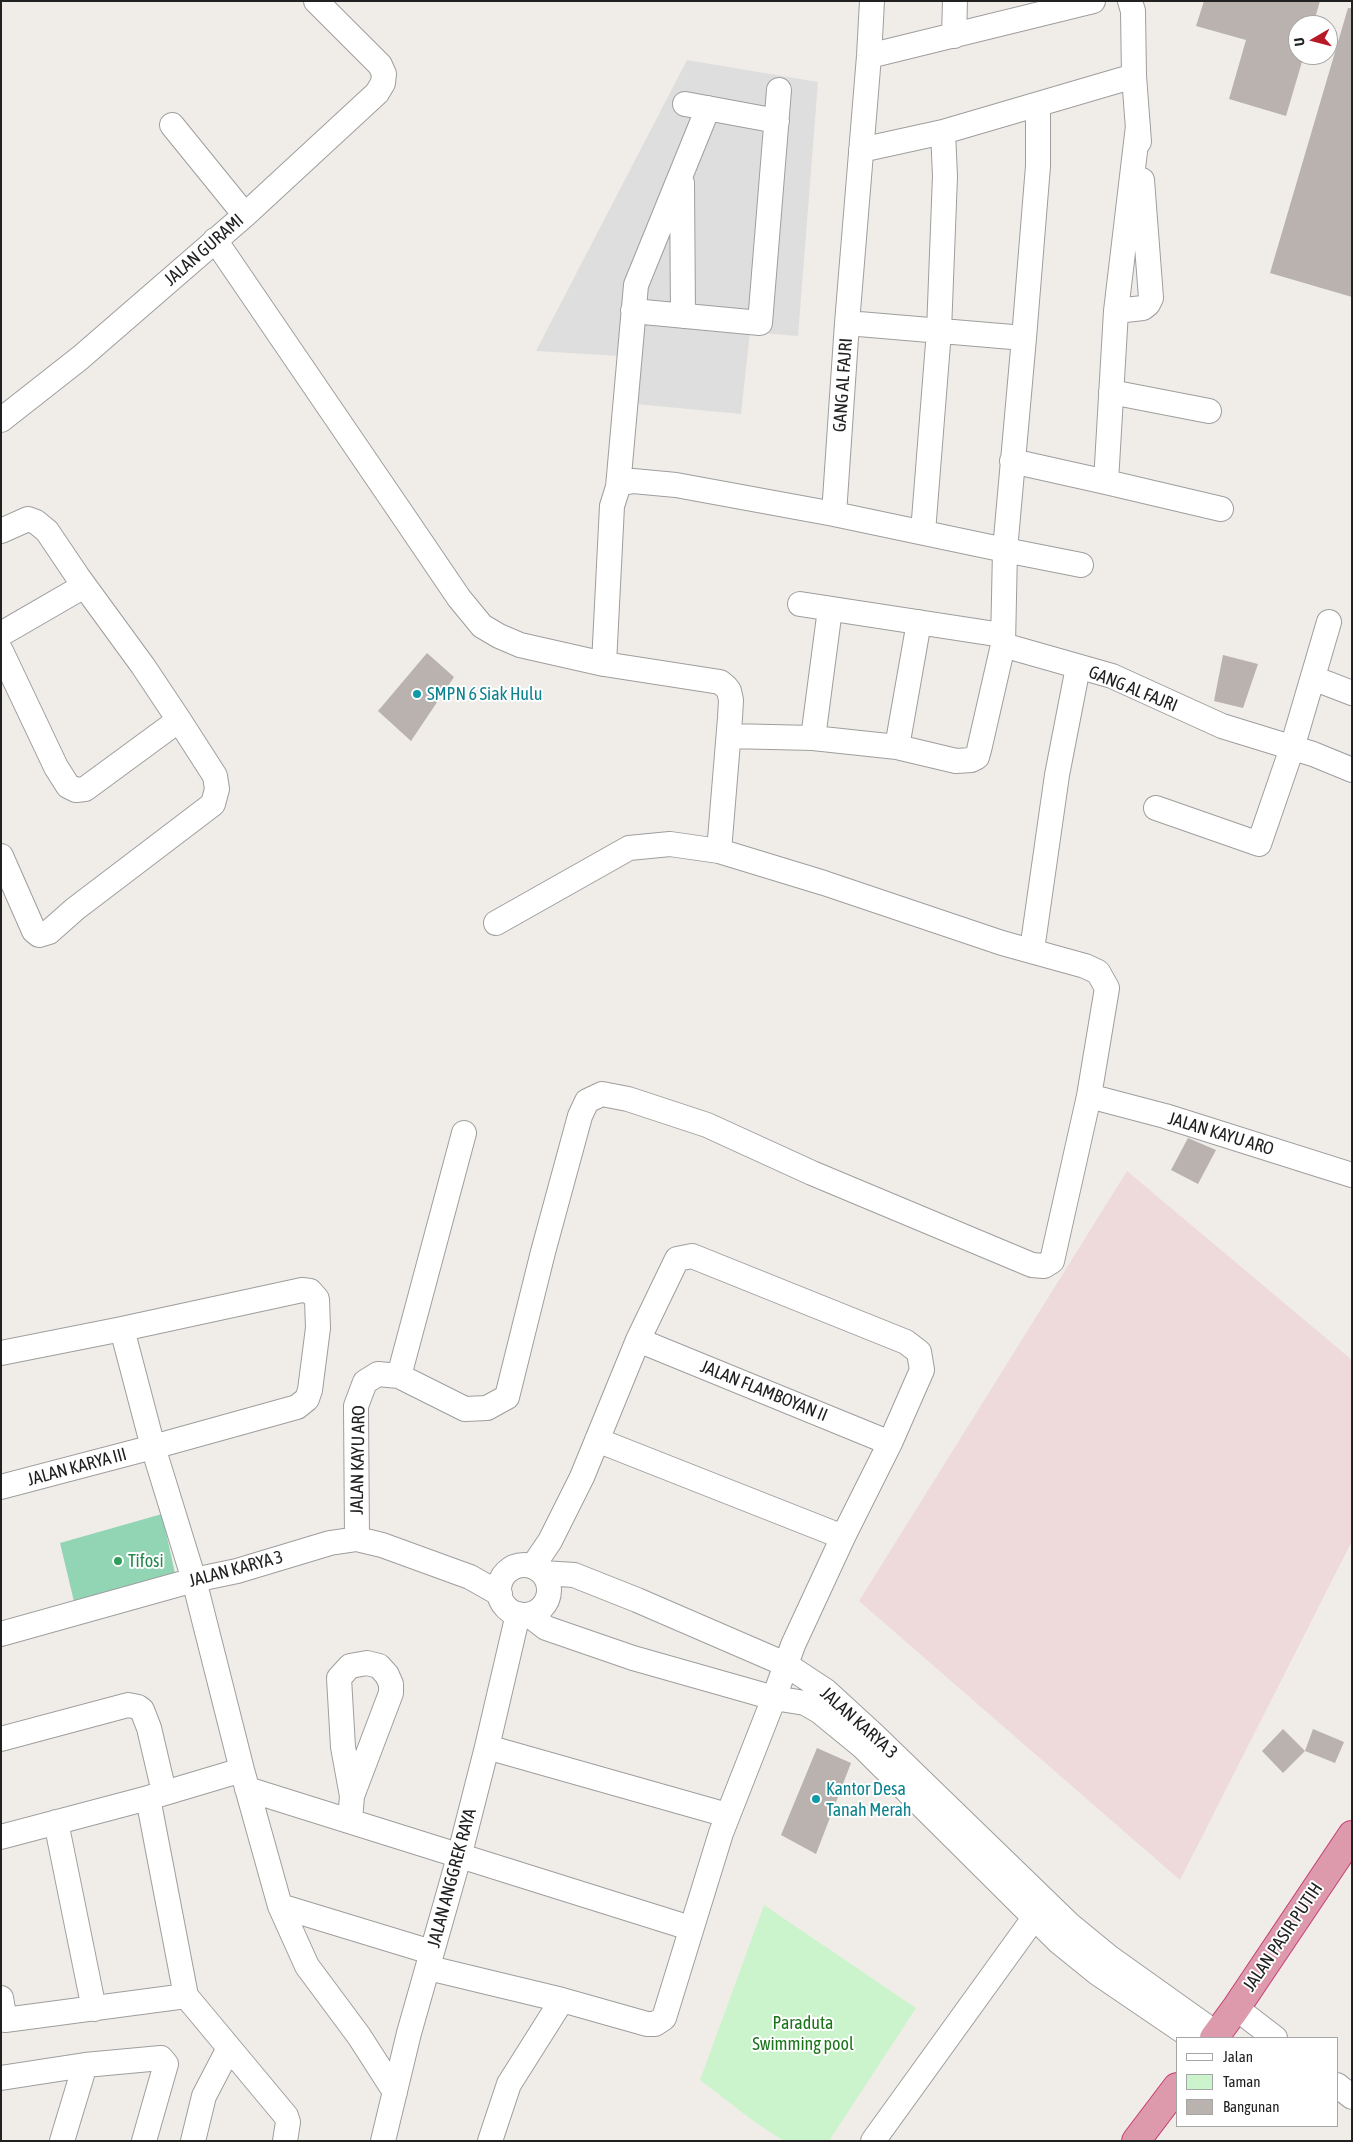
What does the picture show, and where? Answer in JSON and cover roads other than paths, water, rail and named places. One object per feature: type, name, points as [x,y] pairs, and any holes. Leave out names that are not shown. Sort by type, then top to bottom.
[{"type":"highway","name":"JALAN PASIR PUTIH","points":[[1208,2037],[1236,2008],[1352,1836]]},
{"type":"highway","points":[[1136,2141],[1176,2088]]},
{"type":"street","name":"JALAN GURAMI","points":[[1,420],[80,358],[245,215],[378,93],[383,83],[384,74],[380,65],[316,1]]},
{"type":"street","points":[[847,323],[872,1]]},
{"type":"street","points":[[954,36],[955,1]]},
{"type":"street","points":[[869,56],[1092,1]]},
{"type":"street","points":[[1116,311],[1143,308],[1151,298],[1134,76],[1133,11],[1130,1]]},
{"type":"street","points":[[861,150],[943,132],[1134,76]]},
{"type":"street","points":[[633,312],[760,323],[779,90]]},
{"type":"street","points":[[685,104],[777,121]]},
{"type":"street","points":[[729,736],[813,738],[897,747],[956,761],[976,757],[1002,640],[1005,550],[1038,166],[1038,105]]},
{"type":"street","points":[[604,664],[612,506],[618,487],[636,285],[708,108]]},
{"type":"street","points":[[172,125],[245,215]]},
{"type":"street","points":[[1106,482],[1116,311],[1138,126]]},
{"type":"street","points":[[923,532],[939,332],[946,176],[943,132]]},
{"type":"street","points":[[682,172],[683,316]]},
{"type":"street","points":[[215,240],[459,598],[482,626],[498,636],[520,645],[604,664],[720,682],[729,691],[731,700],[729,736],[719,851]]},
{"type":"street","name":"GANG AL FAJRI","points":[[834,514],[847,323],[1024,338]]},
{"type":"street","points":[[1111,392],[1209,411]]},
{"type":"street","points":[[1012,461],[1221,509]]},
{"type":"street","points":[[618,487],[623,483],[632,481],[676,485],[834,514],[1082,565]]},
{"type":"street","points":[[1,531],[28,519],[36,522],[47,531],[179,720],[215,776],[217,789],[212,804],[75,909],[49,932],[39,935],[34,931],[1,856]]},
{"type":"street","points":[[1,634],[84,586]]},
{"type":"street","name":"GANG AL FAJRI","points":[[800,604],[919,622],[1002,640],[1078,667],[1112,676],[1222,726],[1292,748],[1352,770]]},
{"type":"street","points":[[813,738],[830,609]]},
{"type":"street","points":[[897,747],[919,622]]},
{"type":"street","points":[[1156,808],[1259,844],[1292,748],[1330,622]]},
{"type":"street","points":[[1,651],[56,767],[68,786],[76,790],[85,789],[179,720]]},
{"type":"street","points":[[1032,950],[1057,774],[1078,667]]},
{"type":"street","points":[[1313,678],[1352,693]]},
{"type":"street","points":[[464,1133],[399,1376],[465,1409],[487,1408],[507,1397],[580,1116],[587,1101],[602,1094],[628,1099],[707,1125],[812,1173],[1032,1265],[1044,1266],[1052,1261],[1089,1096],[1107,988],[1098,972],[1085,966],[1002,943],[824,883],[719,851],[670,844],[629,848],[496,923]]},
{"type":"street","name":"JALAN KAYU ARO","points":[[1089,1096],[1165,1116],[1352,1175]]},
{"type":"street","points":[[280,1906],[430,1960],[647,2024],[660,2022],[664,2018],[690,1928],[727,1815],[774,1698],[785,1664],[843,1537],[890,1443],[922,1370],[919,1352],[906,1342],[692,1256],[677,1259],[638,1340],[582,1477],[538,1569],[549,1586],[547,1601],[536,1612],[523,1614]]},
{"type":"street","name":"JALAN KARYA III","points":[[1,1487],[297,1407],[304,1402],[310,1390],[318,1328],[317,1299],[310,1291],[302,1290],[122,1329]]},
{"type":"street","points":[[1,1353],[122,1329],[153,1447],[194,1580],[244,1779],[280,1906],[307,1966],[359,2036],[395,2092]]},
{"type":"street","name":"JALAN FLAMBOYAN II","points":[[638,1340],[890,1443]]},
{"type":"street","name":"JALAN KAYU ARO","points":[[358,1539],[356,1406],[365,1382],[378,1374],[399,1376]]},
{"type":"street","points":[[597,1440],[843,1537]]},
{"type":"street","name":"JALAN KARYA 3","points":[[1,1634],[330,1543],[358,1539],[382,1544],[470,1577],[500,1594],[506,1607],[523,1614],[546,1628],[633,1658],[774,1698],[804,1703],[819,1711],[868,1741],[1064,1934],[1103,1965],[1208,2037]]},
{"type":"street","name":"JALAN KARYA 3","points":[[470,1577],[508,1570],[520,1565],[574,1575],[785,1664],[826,1692],[868,1741],[1034,1918],[1064,1934]]},
{"type":"street","points":[[500,1594],[501,1581],[508,1570]]},
{"type":"street","name":"JALAN ANGGREK RAYA","points":[[383,2141],[409,2033],[459,1857],[523,1614]]},
{"type":"street","points":[[350,1820],[352,1796],[391,1693],[391,1684],[387,1675],[379,1666],[367,1663],[350,1666],[339,1678],[342,1747],[352,1796]]},
{"type":"street","points":[[1,1739],[128,1705],[142,1710],[149,1728],[156,1795],[186,1996],[286,2116],[288,2122],[285,2141]]},
{"type":"street","points":[[487,1747],[727,1815]]},
{"type":"street","points":[[1,1837],[156,1795],[244,1779],[350,1820],[459,1857],[690,1928]]},
{"type":"street","points":[[56,1822],[94,2009]]},
{"type":"street","points":[[873,2141],[1034,1918]]},
{"type":"street","points":[[2,2013],[94,2009],[186,1996]]},
{"type":"street","points":[[490,2141],[509,2084],[562,2000]]},
{"type":"street","points":[[1236,2008],[1275,2037]]},
{"type":"street","points":[[192,2141],[204,2096],[229,2048]]},
{"type":"street","points":[[1,2078],[86,2065],[161,2058],[166,2061],[144,2141]]},
{"type":"street","points":[[62,2141],[86,2065]]},
{"type":"street","points":[[1338,2086],[1352,2097]]},
{"type":"place","name":"SMPN 6 Siak Hulu","points":[[417,694]]},
{"type":"place","name":"Tifosi","points":[[118,1561]]},
{"type":"place","name":"Kantor Desa Tanah Merah","points":[[816,1799]]},
{"type":"park label","name":"Paraduta Swimming pool","points":[[803,2033]]}]
